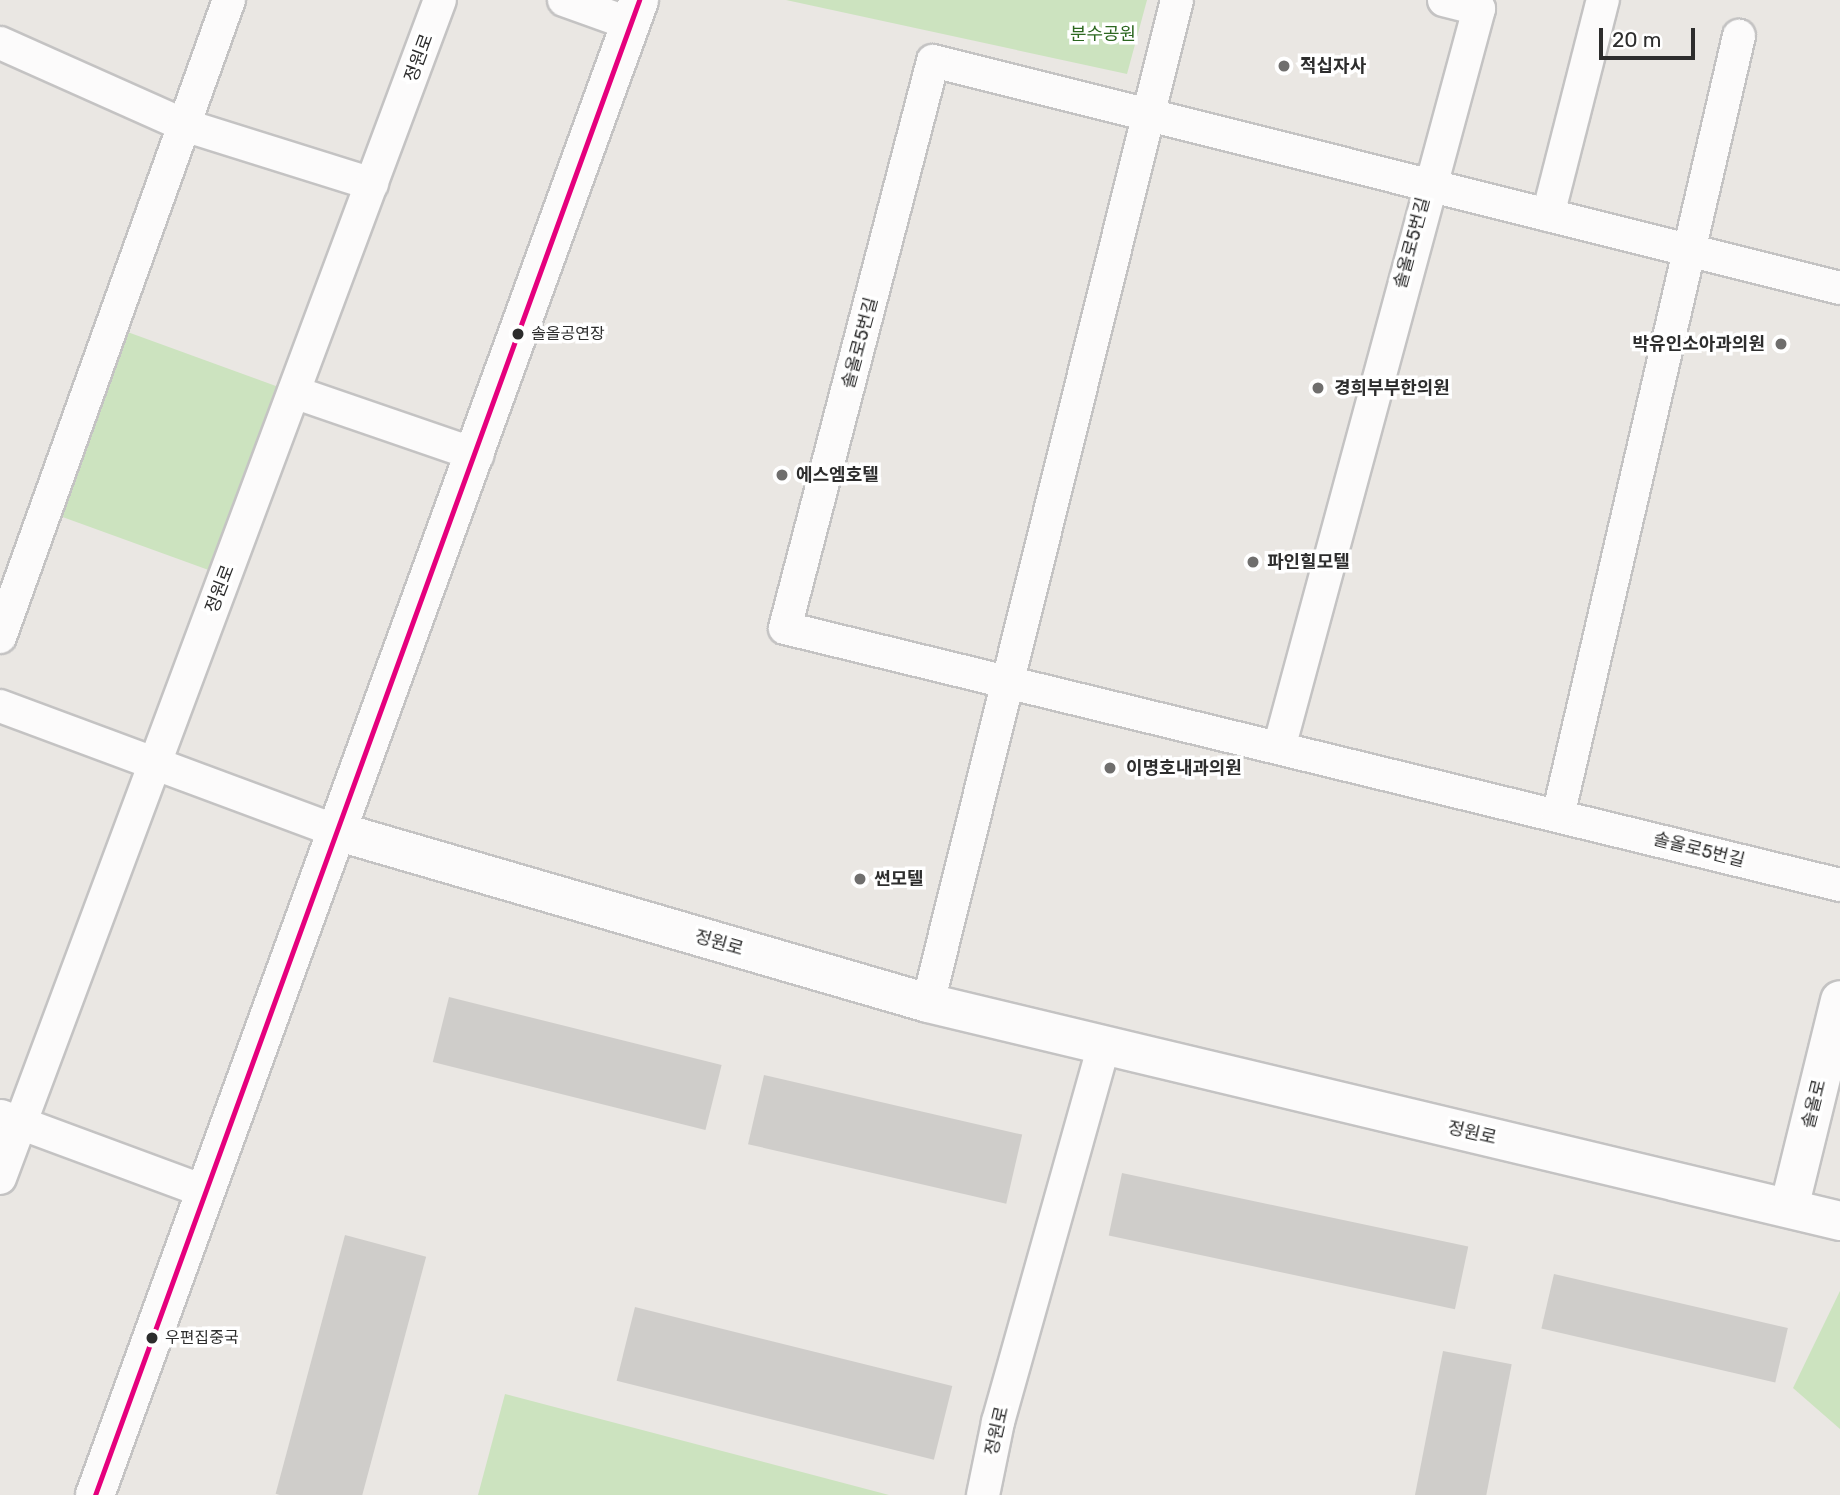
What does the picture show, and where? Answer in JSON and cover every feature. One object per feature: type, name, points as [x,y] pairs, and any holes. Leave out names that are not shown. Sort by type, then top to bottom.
[{"type":"street","points":[[0,638],[229,0]]},
{"type":"street","name":"정원로","points":[[0,1178],[10,1120],[155,762],[440,0]]},
{"type":"street","points":[[95,1495],[336,831],[477,455],[635,12],[564,0]]},
{"type":"street","points":[[928,1003],[1177,0]]},
{"type":"street","points":[[1428,185],[1479,9],[1444,0]]},
{"type":"street","points":[[1548,215],[1603,0]]},
{"type":"street","points":[[1558,816],[1739,36]]},
{"type":"street","points":[[0,43],[184,125],[372,184]]},
{"type":"street","name":"솔올로5번길","points":[[1840,288],[933,61],[786,628],[1840,885]]},
{"type":"street","name":"솔올로5번길","points":[[1279,748],[1428,185]]},
{"type":"street","points":[[294,391],[477,455]]},
{"type":"street","points":[[0,706],[336,831]]},
{"type":"street","name":"정원로","points":[[336,831],[928,1003],[1840,1220]]},
{"type":"street","name":"솔올로","points":[[1789,1208],[1840,1000]]},
{"type":"street","name":"정원로","points":[[983,1495],[998,1422],[1104,1045]]},
{"type":"street","points":[[10,1120],[204,1191]]},
{"type":"green space","name":"분수공원","points":[[786,0],[1147,0],[1127,74]]},
{"type":"green space","points":[[111,326],[294,393],[227,577],[44,510]]},
{"type":"green space","points":[[1840,1291],[1840,1429],[1793,1388]]},
{"type":"green space","points":[[505,1394],[889,1495],[478,1495]]},
{"type":"building","points":[[449,997],[722,1065],[705,1130],[433,1062]]},
{"type":"building","points":[[764,1075],[1022,1135],[1006,1204],[748,1144]]},
{"type":"building","points":[[1122,1173],[1468,1247],[1455,1309],[1109,1236]]},
{"type":"building","points":[[345,1235],[426,1257],[362,1495],[276,1494]]},
{"type":"building","points":[[1554,1274],[1788,1328],[1775,1383],[1541,1329]]},
{"type":"building","points":[[635,1307],[952,1386],[934,1460],[617,1381]]},
{"type":"building","points":[[1443,1351],[1512,1364],[1486,1495],[1415,1495]]},
{"type":"transit line","points":[[95,1495],[639,0]]},
{"type":"place","name":"적십자사","points":[[1284,66]]},
{"type":"place","name":"솔올공연장","points":[[518,334]]},
{"type":"place","name":"박유인소아과의원","points":[[1781,344]]},
{"type":"place","name":"경희부부한의원","points":[[1318,388]]},
{"type":"place","name":"에스엠호텔","points":[[782,475]]},
{"type":"place","name":"파인힐모텔","points":[[1253,562]]},
{"type":"place","name":"이명호내과의원","points":[[1110,768]]},
{"type":"place","name":"썬모텔","points":[[860,879]]},
{"type":"place","name":"우편집중국","points":[[152,1338]]}]
